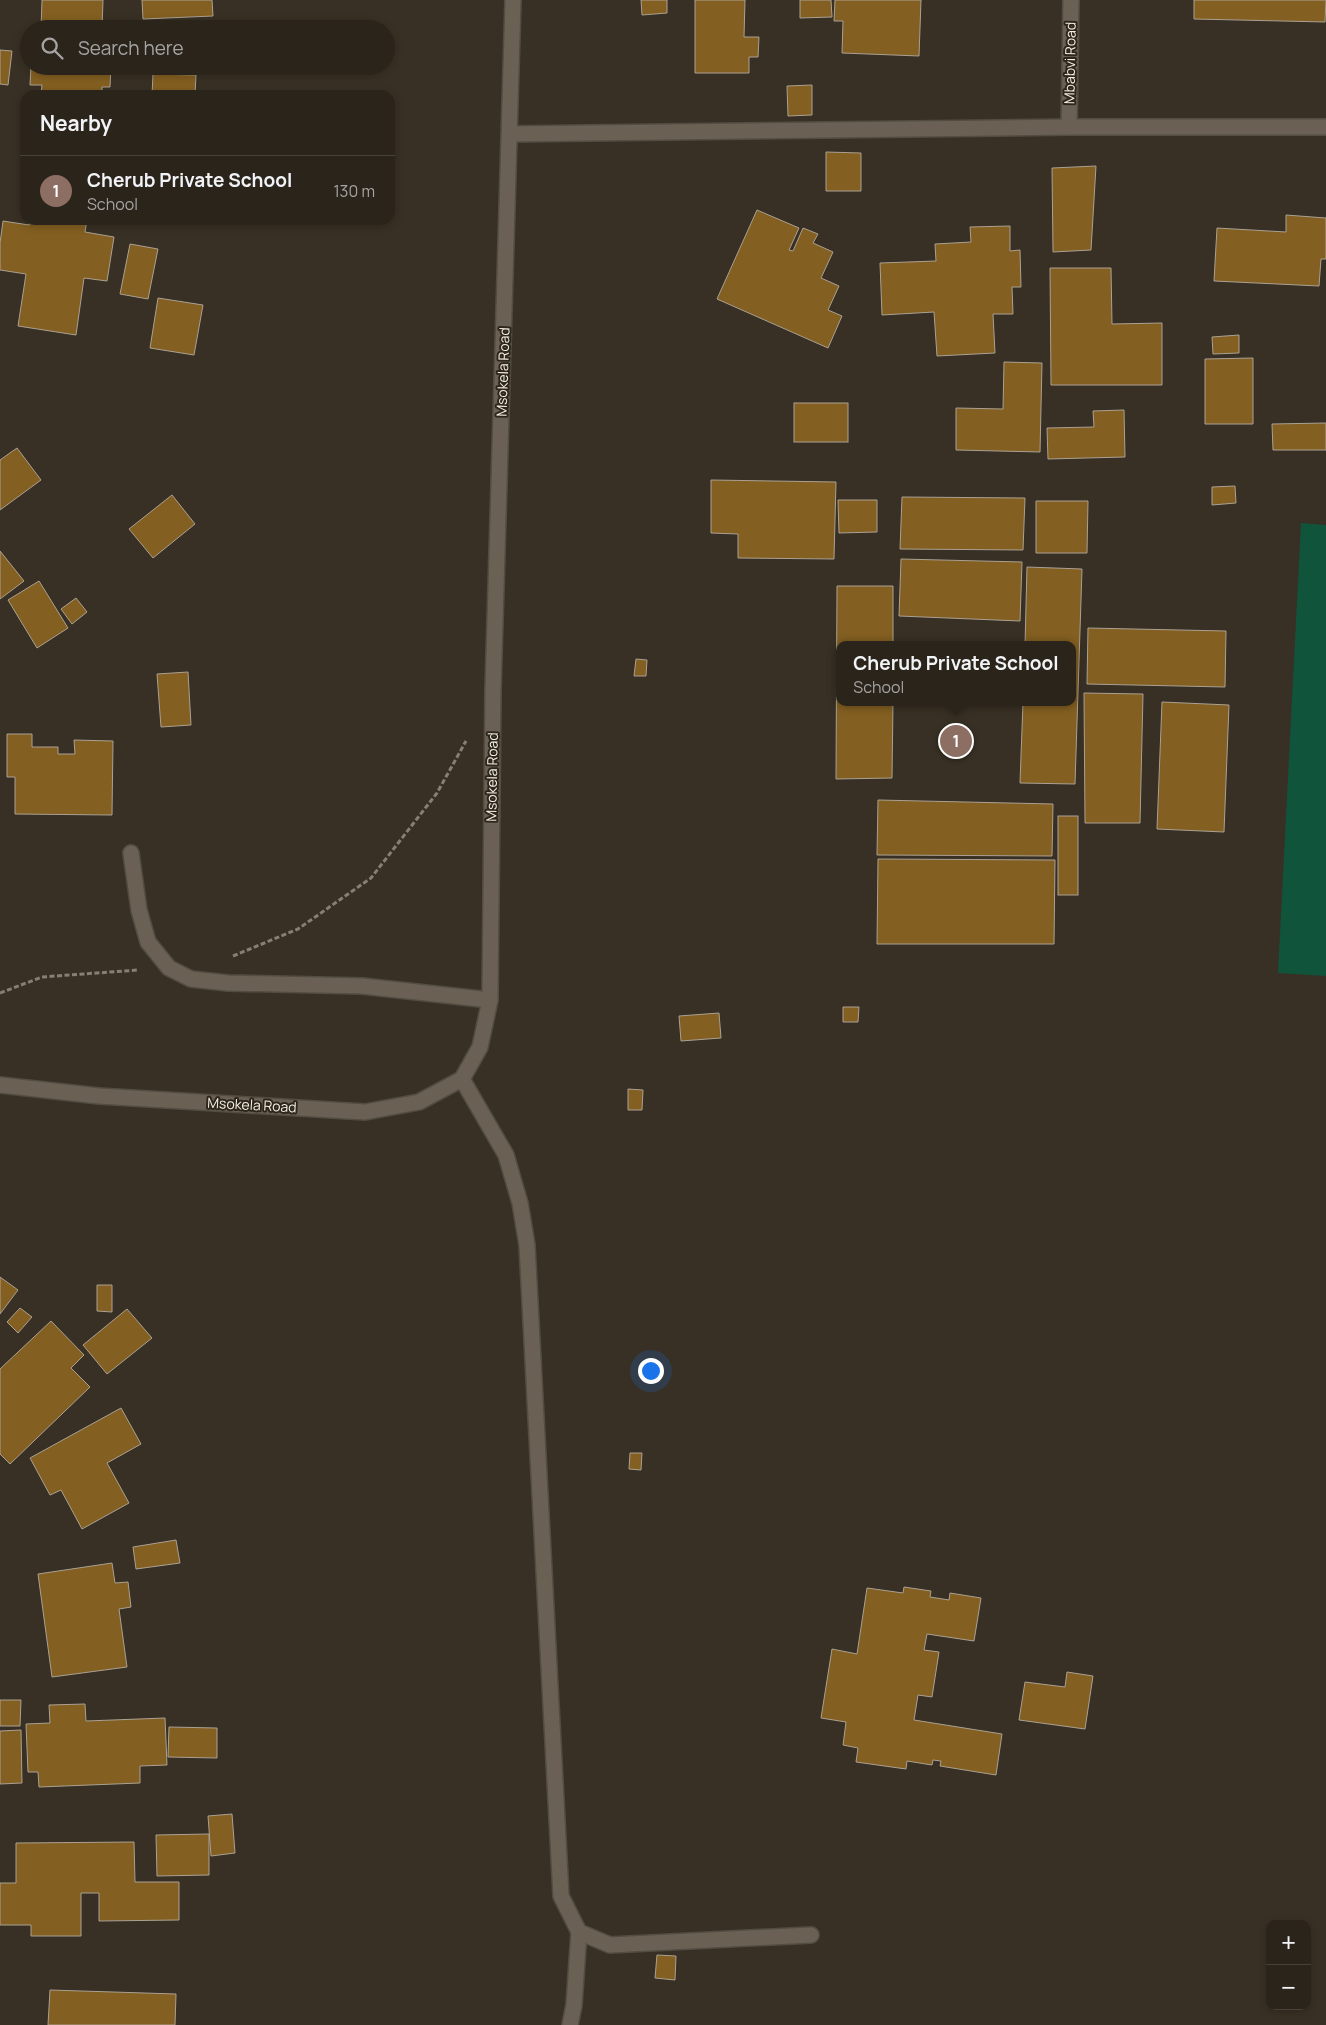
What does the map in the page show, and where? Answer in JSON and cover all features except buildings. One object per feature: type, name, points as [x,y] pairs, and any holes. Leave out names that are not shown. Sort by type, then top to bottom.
[{"type":"street","name":"Msokela Road","points":[[0,1085],[98,1096],[366,1112],[419,1102],[462,1079],[480,1047],[490,1000],[493,690],[513,0]]},
{"type":"street","name":"Mbabvi Road","points":[[1069,127],[1071,0]]},
{"type":"street","points":[[510,134],[1069,127],[1326,127]]},
{"type":"street","points":[[130,853],[139,910],[148,942],[169,968],[191,979],[228,983],[362,986],[490,1000]]},
{"type":"street","points":[[462,1079],[506,1155],[520,1203],[527,1244],[561,1896],[578,1932],[574,2004],[570,2025]]},
{"type":"street","points":[[578,1932],[610,1945],[811,1935]]},
{"type":"path","points":[[228,958],[298,929],[370,878],[438,793],[470,732]]},
{"type":"path","points":[[0,993],[42,977],[169,968]]},
{"type":"green space","points":[[1301,523],[1326,525],[1326,976],[1278,973]]},
{"type":"place","name":"Cherub Private School","points":[[956,741]]}]
